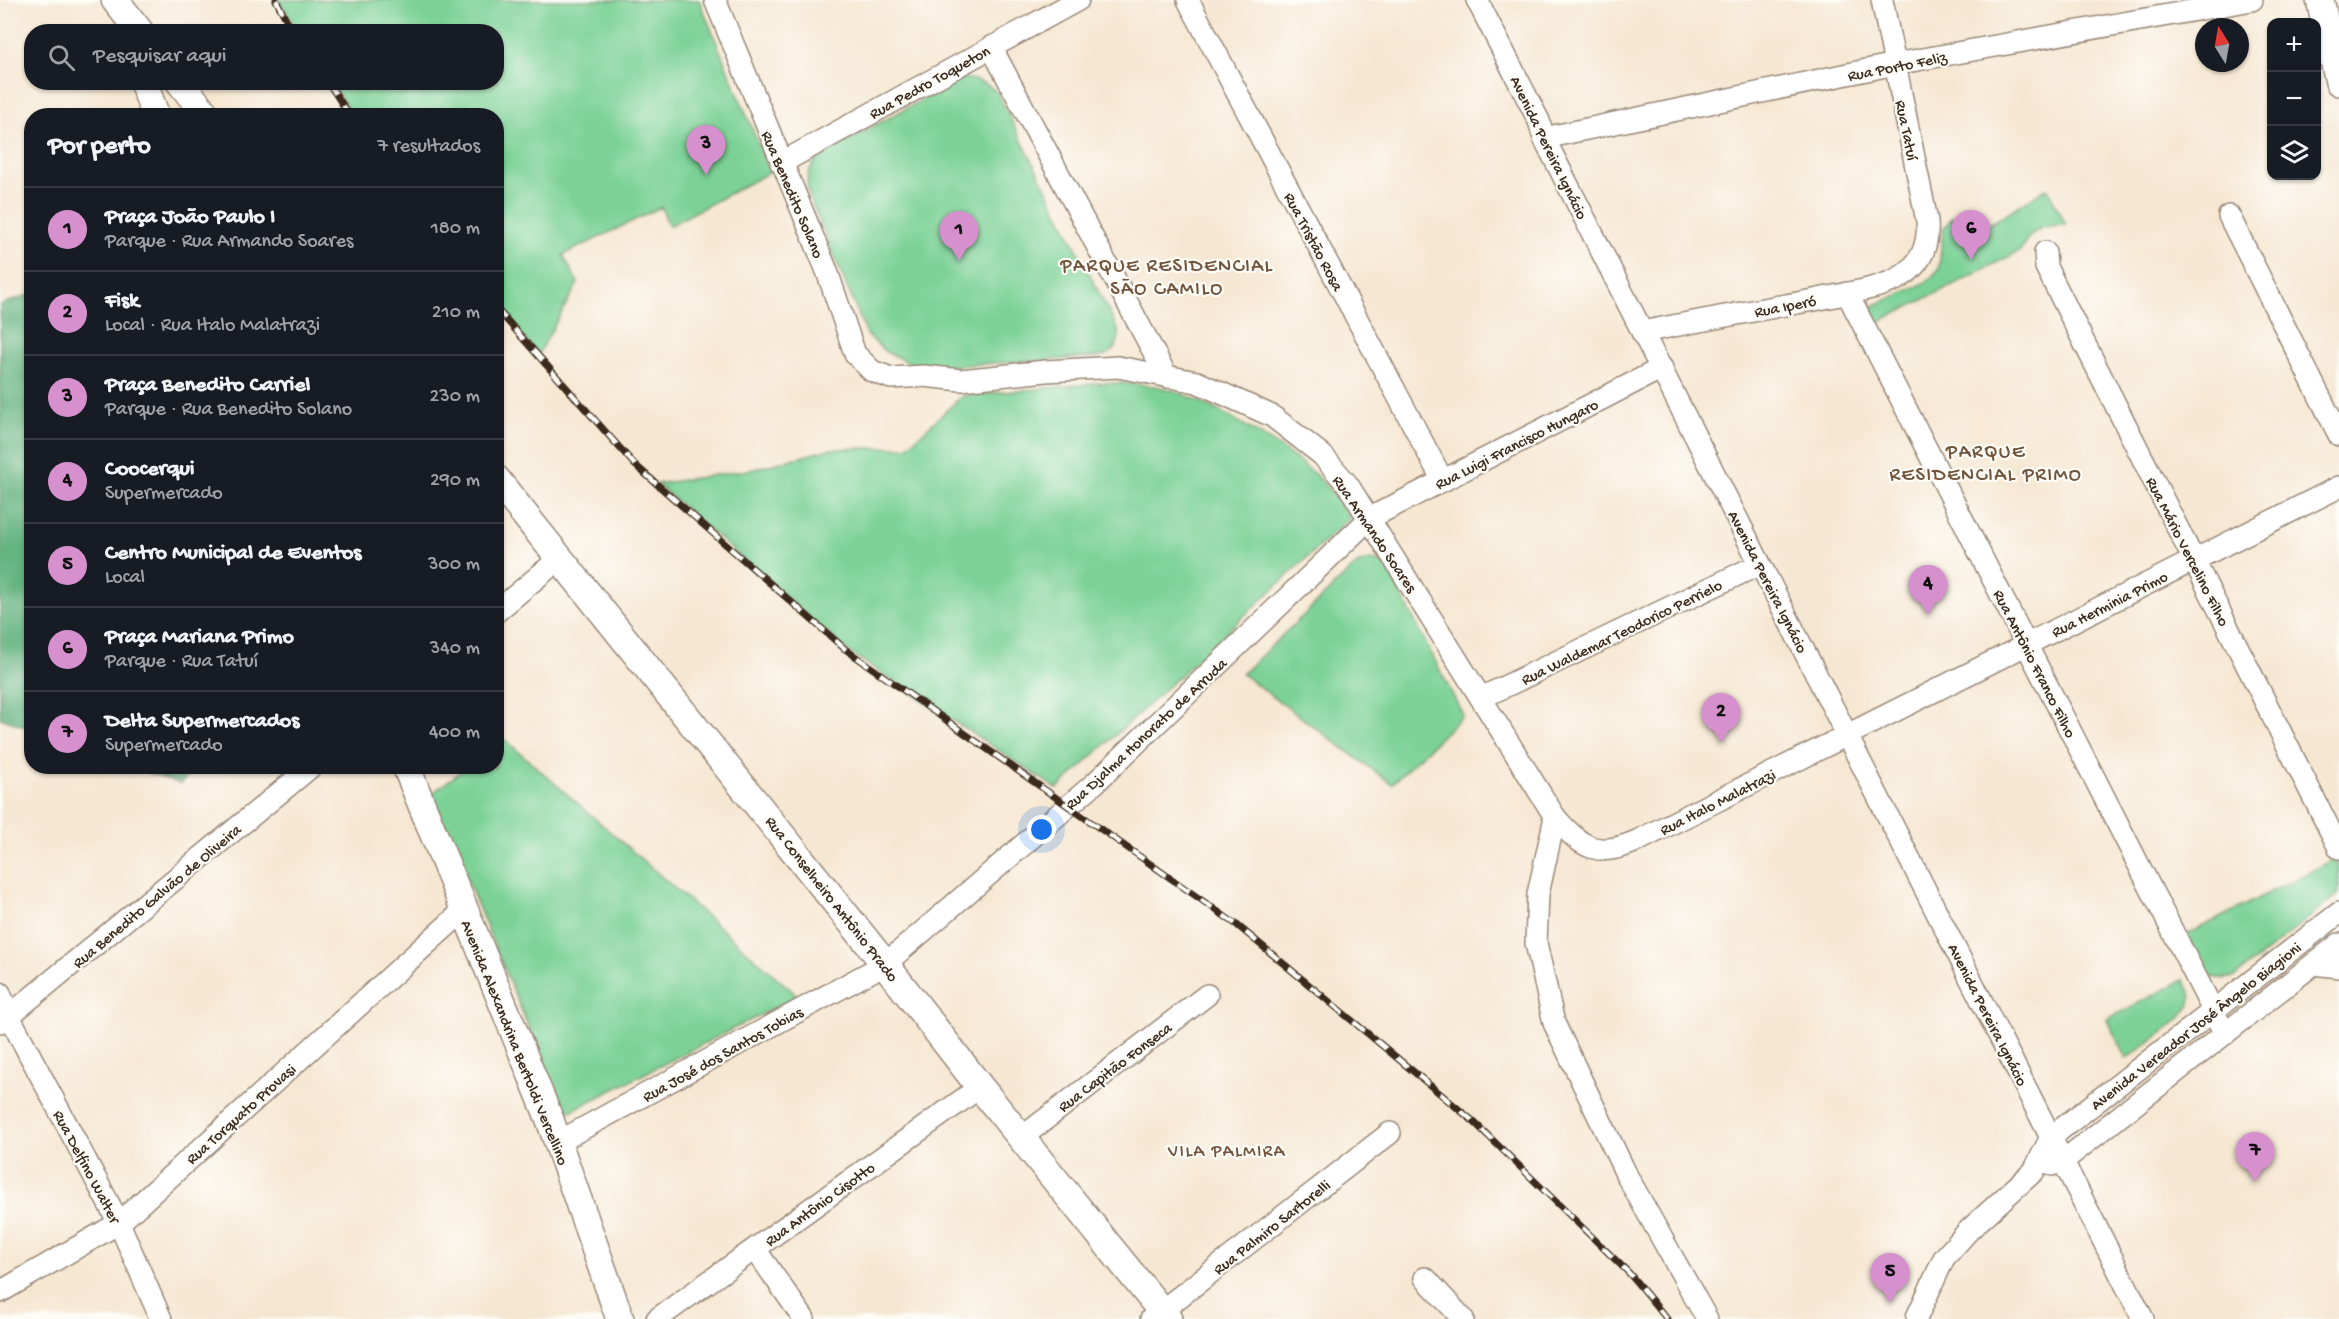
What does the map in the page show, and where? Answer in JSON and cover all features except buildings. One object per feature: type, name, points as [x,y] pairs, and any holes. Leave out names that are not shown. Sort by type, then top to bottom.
[{"type":"main road","points":[[113,0],[121,24]]},
{"type":"main road","points":[[113,0],[133,24]]},
{"type":"main road","points":[[2329,16],[2339,82]]},
{"type":"main road","points":[[146,90],[153,108]]},
{"type":"main road","points":[[170,108],[172,105],[193,98]]},
{"type":"main road","name":"Rua Conselheiro Antônio Prado","points":[[504,488],[885,964],[1161,1316]]},
{"type":"main road","name":"Avenida Alexandrina Bertoldi Vercellino","points":[[409,774],[558,1142],[620,1319]]},
{"type":"street","name":"Rua Benedito Solano","points":[[715,0],[840,304],[855,354],[872,371],[885,377]]},
{"type":"street","name":"Rua Pedro Toqueton","points":[[781,163],[1078,0]]},
{"type":"street","name":"Rua Tristão Rosa","points":[[1188,0],[1443,481]]},
{"type":"street","name":"Avenida Pereira Ignácio","points":[[1477,0],[1539,121],[1544,138],[2143,1319]]},
{"type":"street","name":"Rua Tatuí","points":[[1882,0],[1927,221],[1926,248],[1920,259]]},
{"type":"street","name":"Rua Porto Feliz","points":[[1544,138],[1895,64],[2252,0]]},
{"type":"street","points":[[991,47],[1167,377]]},
{"type":"street","points":[[2229,216],[2339,435]]},
{"type":"street","name":"Rua Mário Vercelino Filho","points":[[2045,252],[2046,267],[2339,848]]},
{"type":"street","name":"Rua Iperó","points":[[1642,332],[1846,293],[1899,278],[1920,259]]},
{"type":"street","name":"Rua Antônio Franco Filho","points":[[1846,293],[2225,1034]]},
{"type":"street","name":"Rua Armando Soares","points":[[885,377],[898,379],[924,376],[961,380],[1046,371],[1118,367],[1198,383],[1272,416],[1322,455],[1348,485],[1555,818],[1569,834],[1584,844]]},
{"type":"street","name":"Rua Luigi Francisco Hungaro","points":[[1370,518],[1662,368]]},
{"type":"street","name":"Rua Herminia Primo","points":[[1847,735],[2339,487]]},
{"type":"street","name":"Rua Djalma Honorato de Arruda","points":[[885,964],[1095,783],[1370,518]]},
{"type":"street","points":[[504,605],[560,558]]},
{"type":"street","name":"Rua Waldemar Teodorico Perrielo","points":[[1481,698],[1760,564]]},
{"type":"street","name":"Rua Italo Malatrazi","points":[[1584,844],[1606,850],[1622,848],[1847,735]]},
{"type":"street","name":"Rua Benedito Galvão de Oliveira","points":[[5,1019],[302,774]]},
{"type":"street","points":[[1555,818],[1538,894],[1536,943],[1554,1023],[1627,1176],[1707,1319]]},
{"type":"street","name":"Rua Torquato Provasi","points":[[0,1292],[118,1223],[463,911]]},
{"type":"street","name":"Avenida Vereador José Ângelo Biagioni","points":[[2051,1137],[2339,913]]},
{"type":"street","name":"Avenida Vereador José Ângelo Biagioni","points":[[2034,1171],[2063,1161],[2339,944]]},
{"type":"street","name":"Rua José dos Santos Tobias","points":[[558,1142],[885,964]]},
{"type":"street","points":[[2314,964],[2339,967]]},
{"type":"street","name":"Rua Delfino Walter","points":[[0,993],[5,1019],[118,1223],[161,1319]]},
{"type":"street","name":"Rua Capitão Fonseca","points":[[1021,1138],[1207,995]]},
{"type":"street","name":"Rua Antônio Cisotto","points":[[657,1319],[980,1087]]},
{"type":"street","name":"Rua Palmiro Sartorelli","points":[[1161,1316],[1390,1133]]},
{"type":"street","points":[[1917,1317],[1944,1258],[1969,1230],[2034,1171],[2051,1137]]},
{"type":"street","points":[[755,1249],[804,1319]]},
{"type":"street","points":[[1425,1278],[1463,1319]]},
{"type":"green space","points":[[278,0],[699,0],[770,172],[669,226],[661,207],[563,255],[578,283],[538,355],[504,312],[504,108],[347,108],[336,90],[504,90],[504,24],[294,24]]},
{"type":"green space","points":[[962,78],[981,82],[997,92],[1118,330],[1117,345],[1108,354],[1098,357],[935,367],[910,363],[886,352],[867,335],[809,196],[807,183],[809,171],[815,161],[826,152]]},
{"type":"green space","points":[[2047,188],[2066,225],[2043,227],[2028,238],[2020,251],[1877,323],[1868,308],[1927,282],[1939,269],[1943,229],[1952,217],[1958,233],[1971,236]]},
{"type":"green space","points":[[24,297],[24,727],[0,718],[0,305]]},
{"type":"green space","points":[[1100,383],[1140,384],[1164,388],[1183,394],[1228,416],[1275,444],[1314,474],[1331,491],[1350,518],[1057,789],[849,652],[657,484],[754,469],[830,449],[907,447],[962,396]]},
{"type":"green space","points":[[1370,560],[1380,561],[1387,567],[1463,715],[1392,784],[1242,674],[1357,564]]},
{"type":"green space","points":[[504,739],[798,996],[565,1114],[431,794],[458,774],[504,774]]},
{"type":"green space","points":[[152,774],[191,774],[180,784]]},
{"type":"green space","points":[[2335,859],[2339,867],[2339,894],[2235,977],[2224,979],[2214,977],[2201,969],[2184,936]]},
{"type":"green space","points":[[2183,980],[2189,989],[2190,996],[2186,1012],[2126,1059],[2107,1019]]},
{"type":"railway","points":[[276,0],[289,24]]},
{"type":"railway","points":[[333,90],[345,108]]},
{"type":"railway","points":[[504,317],[634,464],[845,649],[1237,925],[1473,1121],[1629,1273],[1667,1319]]},
{"type":"place","name":"Praça Benedito Carriel","points":[[706,175]]},
{"type":"place","name":"Praça Mariana Primo","points":[[1971,260]]},
{"type":"place","name":"Praça João Paulo I","points":[[959,261]]},
{"type":"place","name":"Coocerqui","points":[[1928,615]]},
{"type":"place","name":"Fisk","points":[[1721,743]]},
{"type":"place","name":"Delta Supermercados","points":[[2255,1182]]},
{"type":"place","name":"Centro Municipal de Eventos","points":[[1890,1303]]},
{"type":"district","name":"PARQUE RESIDENCIAL SÃO CAMILO","points":[[1167,276]]},
{"type":"district","name":"PARQUE RESIDENCIAL PRIMO","points":[[1986,462]]},
{"type":"district","name":"VILA PALMIRA","points":[[1227,1150]]}]
